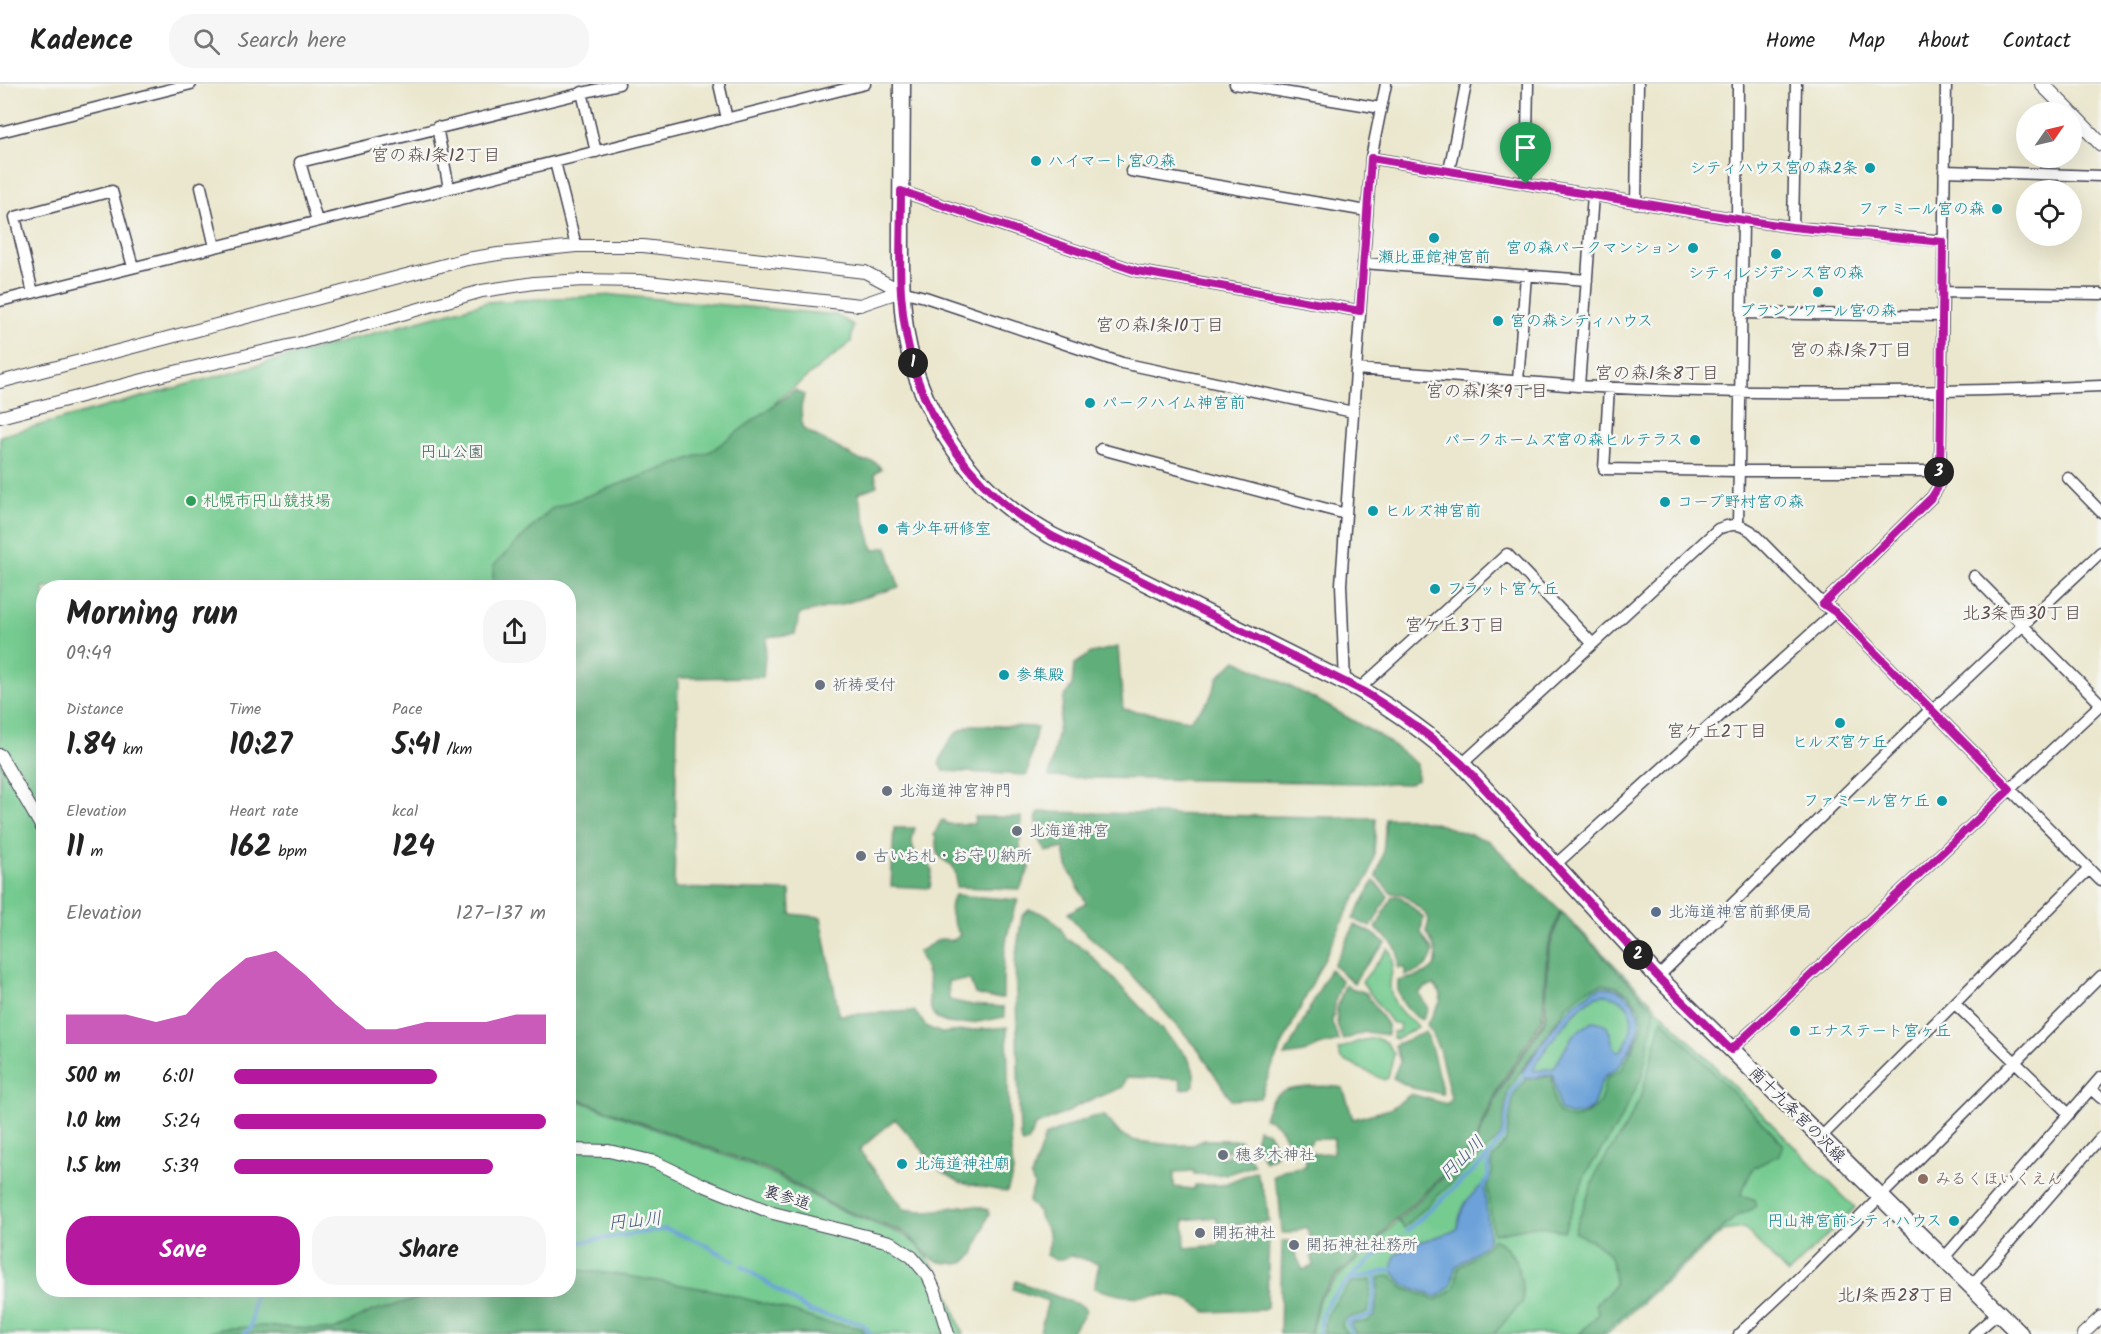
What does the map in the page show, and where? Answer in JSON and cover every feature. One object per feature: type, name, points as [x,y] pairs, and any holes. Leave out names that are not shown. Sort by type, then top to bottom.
[{"type":"main road","name":"南十九条宮の沢線","points":[[902,84],[901,291],[906,336],[917,378],[932,412],[981,482],[1013,511],[1052,536],[1352,686],[1397,711],[1430,735],[1462,764],[1658,977],[2020,1334]]},
{"type":"main road","points":[[2043,84],[2060,102]]},
{"type":"main road","points":[[2082,124],[2101,144]]},
{"type":"street","points":[[0,132],[149,89],[192,84]]},
{"type":"street","points":[[317,221],[300,162],[619,84]]},
{"type":"street","points":[[719,84],[726,119]]},
{"type":"street","points":[[0,301],[865,84]]},
{"type":"street","points":[[1235,84],[1381,108]]},
{"type":"street","points":[[1309,96],[1312,84]]},
{"type":"street","points":[[1352,686],[1341,584],[1371,158],[1386,84]]},
{"type":"street","points":[[1449,171],[1466,84]]},
{"type":"street","points":[[1526,184],[1528,84]]},
{"type":"street","points":[[1636,203],[1638,84]]},
{"type":"street","points":[[1738,84],[1741,313],[1738,525]]},
{"type":"street","points":[[1792,227],[1796,84]]},
{"type":"street","points":[[1823,604],[1932,497],[1937,489],[1941,392],[1946,84]]},
{"type":"street","points":[[582,92],[596,152]]},
{"type":"street","points":[[437,127],[449,188]]},
{"type":"street","points":[[1371,158],[1740,220],[1943,242]]},
{"type":"street","points":[[555,162],[576,246]]},
{"type":"street","points":[[1131,171],[1367,211]]},
{"type":"street","points":[[1944,171],[2101,176]]},
{"type":"street","points":[[201,187],[215,247]]},
{"type":"street","points":[[33,292],[15,216],[112,191],[133,267]]},
{"type":"street","points":[[901,191],[1137,271],[1360,311]]},
{"type":"street","points":[[1579,386],[1593,195]]},
{"type":"street","points":[[0,382],[467,259],[576,246],[643,246],[865,272],[901,291],[1122,363],[1353,412]]},
{"type":"street","points":[[1363,262],[1587,280]]},
{"type":"street","points":[[1518,381],[1526,275]]},
{"type":"street","points":[[0,417],[170,373],[297,344],[482,291],[534,283],[584,279],[639,281],[860,305],[901,291]]},
{"type":"street","points":[[1942,292],[2101,294]]},
{"type":"street","points":[[1741,313],[1942,316]]},
{"type":"street","points":[[1356,369],[1579,386],[1740,391],[1941,392],[2101,386]]},
{"type":"street","points":[[1608,387],[1604,469],[1939,471]]},
{"type":"street","points":[[1101,449],[1346,514]]},
{"type":"street","points":[[2068,478],[2101,512]]},
{"type":"street","points":[[1462,764],[1718,529],[1728,525],[1738,525],[1751,531],[1823,604],[1835,612],[2101,881]]},
{"type":"street","points":[[1658,977],[1932,710],[2101,552]]},
{"type":"street","points":[[1352,686],[1507,554],[1593,644]]},
{"type":"street","points":[[1731,1050],[2101,704],[1974,576]]},
{"type":"street","points":[[1555,866],[1835,612]]},
{"type":"street","points":[[0,755],[4,769],[36,819]]},
{"type":"street","points":[[1820,1137],[2089,869]]},
{"type":"street","points":[[1739,1334],[1802,1275],[2101,976]]},
{"type":"street","points":[[1955,1004],[2069,1114]]},
{"type":"street","points":[[1943,1259],[2101,1077]]},
{"type":"street","points":[[2091,1089],[2101,1098]]},
{"type":"street","points":[[1971,1286],[2101,1137]]},
{"type":"street","name":"裏参道","points":[[576,1150],[609,1152],[656,1162],[703,1185],[773,1213],[890,1242],[912,1257],[928,1276],[936,1291],[948,1334]]},
{"type":"street","points":[[1974,1334],[1998,1313]]},
{"type":"street","points":[[2083,1334],[2101,1317]]},
{"type":"green space","name":"円山公園","points":[[613,295],[836,315],[853,325],[851,342],[779,399],[720,461],[534,580],[36,580],[36,1297],[576,1297],[576,1100],[769,1172],[835,1208],[904,1235],[919,1247],[942,1277],[963,1334],[0,1334],[0,436],[487,302]]},
{"type":"green space","points":[[795,390],[804,395],[801,407],[802,428],[861,461],[875,462],[881,469],[875,473],[877,486],[858,493],[873,550],[887,547],[899,587],[800,614],[795,634],[767,637],[763,677],[678,678],[674,888],[790,891],[791,914],[821,917],[839,1015],[914,1011],[927,1027],[941,1033],[1007,1027],[1009,1128],[1013,1173],[1007,1192],[961,1183],[941,1171],[895,1119],[859,1150],[904,1209],[926,1211],[972,1206],[988,1210],[989,1214],[974,1254],[958,1264],[932,1259],[905,1233],[836,1207],[770,1170],[576,1099],[576,580],[493,580],[493,566],[551,509],[711,451]]},
{"type":"green space","points":[[1118,647],[1123,709],[1190,720],[1209,700],[1219,676],[1236,660],[1319,701],[1383,738],[1417,764],[1417,780],[1408,784],[1049,777],[1064,698],[1072,685],[1074,665],[1091,653]]},
{"type":"green space","points":[[972,725],[1037,727],[1027,775],[944,771],[939,764],[947,745],[954,735]]},
{"type":"green space","points":[[1039,812],[1376,818],[1374,855],[1369,876],[1349,908],[1274,1062],[1260,1098],[1231,1100],[1199,1050],[1125,968],[1078,926],[1068,913],[1086,903],[1067,866],[1064,848],[1046,852],[1037,827]]},
{"type":"green space","points":[[975,817],[1021,817],[1020,854],[1030,867],[1020,889],[956,887],[956,874],[952,865],[938,854],[934,835],[941,821],[944,820],[947,824],[974,824]]},
{"type":"green space","points":[[1385,818],[1409,818],[1435,823],[1489,841],[1560,911],[1547,949],[1542,1019],[1498,1088],[1472,1148],[1396,1219],[1372,1245],[1337,1275],[1318,1299],[1310,1334],[1280,1334],[1282,1241],[1289,1241],[1303,1270],[1313,1266],[1311,1256],[1317,1252],[1306,1227],[1291,1233],[1282,1233],[1279,1197],[1273,1177],[1283,1170],[1306,1166],[1305,1152],[1333,1153],[1334,1139],[1312,1139],[1311,1143],[1296,1148],[1291,1145],[1276,1123],[1264,1118],[1273,1099],[1283,1091],[1300,1088],[1320,1086],[1343,1088],[1353,1119],[1390,1109],[1411,1094],[1447,1104],[1451,1098],[1439,1049],[1427,1024],[1440,1003],[1441,994],[1434,985],[1426,987],[1419,993],[1428,1009],[1422,1020],[1407,1009],[1399,993],[1398,981],[1420,975],[1434,967],[1436,954],[1426,932],[1429,921],[1425,913],[1403,894],[1391,893],[1376,876],[1384,847]]},
{"type":"green space","points":[[894,828],[915,828],[912,839],[913,849],[919,858],[929,863],[932,872],[930,888],[891,886]]},
{"type":"green space","points":[[1374,881],[1388,896],[1371,927],[1353,919]]},
{"type":"green space","points":[[955,895],[1018,900],[1005,948],[1003,998],[975,994],[970,980],[948,981],[949,1000],[972,1005],[1003,1007],[1005,1017],[974,1023],[951,1023],[941,1021],[934,1015],[930,1006],[928,979],[918,952],[940,939],[954,940],[960,935],[950,910]]},
{"type":"green space","points":[[1392,897],[1401,897],[1423,917],[1421,933],[1433,952],[1424,968],[1405,975],[1405,968],[1398,968],[1396,949],[1376,928]]},
{"type":"green space","points":[[1029,910],[1052,919],[1066,939],[1084,948],[1183,1052],[1194,1071],[1194,1085],[1191,1088],[1181,1089],[1180,1079],[1126,1077],[1123,1087],[1035,1126],[1028,1142],[1023,1144],[1020,1137],[1015,961],[1022,916]]},
{"type":"green space","points":[[1561,911],[1855,1208],[1788,1274],[1744,1228],[1723,1231],[1606,1334],[1311,1334],[1319,1300],[1339,1276],[1473,1149],[1499,1089],[1544,1020],[1548,950]]},
{"type":"green space","points":[[1561,912],[1655,1010],[1642,1076],[1617,1126],[1586,1173],[1564,1231],[1535,1226],[1493,1234],[1487,1185],[1492,1173],[1492,1159],[1506,1141],[1514,1094],[1527,1079],[1552,1076],[1557,1109],[1566,1117],[1579,1117],[1591,1111],[1600,1101],[1607,1078],[1622,1069],[1641,1032],[1643,1021],[1639,1008],[1629,994],[1617,987],[1602,984],[1586,990],[1567,1006],[1508,1089],[1501,1136],[1404,1228],[1398,1220],[1473,1149],[1500,1090],[1545,1021],[1549,950]]},
{"type":"green space","points":[[1355,925],[1386,943],[1361,971],[1354,983],[1333,965]]},
{"type":"green space","points":[[1388,949],[1393,957],[1390,985],[1392,997],[1402,1013],[1418,1027],[1397,1039],[1393,1038],[1393,1032],[1399,1032],[1400,1024],[1391,1022],[1362,982]]},
{"type":"green space","points":[[1330,969],[1342,981],[1336,998],[1332,1023],[1339,1041],[1304,1053],[1285,1056]]},
{"type":"green space","points":[[1346,984],[1366,993],[1387,1025],[1387,1035],[1365,1032],[1343,1040],[1336,1018]]},
{"type":"green space","points":[[1662,1019],[1784,1145],[1779,1155],[1753,1168],[1740,1195],[1754,1199],[1756,1205],[1753,1209],[1738,1215],[1601,1334],[1579,1334],[1599,1314],[1595,1304],[1615,1284],[1612,1263],[1605,1250],[1574,1232],[1598,1169],[1625,1128],[1642,1094]]},
{"type":"green space","points":[[1425,1032],[1431,1046],[1443,1094],[1412,1088],[1393,1078],[1400,1061],[1395,1045]]},
{"type":"green space","points":[[1375,1038],[1386,1042],[1394,1054],[1388,1078],[1384,1080],[1341,1059],[1338,1050],[1359,1041]]},
{"type":"green space","points":[[1104,1115],[1121,1135],[1136,1141],[1193,1145],[1204,1140],[1240,1140],[1241,1146],[1220,1153],[1221,1158],[1244,1149],[1254,1165],[1218,1175],[1194,1174],[1194,1171],[1174,1172],[1174,1187],[1194,1189],[1195,1185],[1222,1185],[1256,1171],[1266,1200],[1269,1222],[1218,1225],[1216,1217],[1184,1220],[1185,1248],[1219,1245],[1220,1237],[1269,1232],[1267,1307],[1261,1310],[1206,1312],[1176,1296],[1114,1294],[1094,1288],[1099,1264],[1071,1255],[1058,1259],[1046,1255],[1049,1234],[1038,1211],[1028,1202],[1034,1186],[1031,1177],[1045,1136],[1088,1118]]},
{"type":"green space","points":[[1258,1129],[1268,1132],[1277,1146],[1275,1156],[1265,1161],[1255,1142]]},
{"type":"green space","points":[[1493,1239],[1508,1250],[1517,1265],[1523,1301],[1494,1334],[1357,1334],[1350,1325],[1366,1322],[1375,1316],[1379,1278],[1391,1275],[1403,1288],[1437,1300],[1455,1288],[1458,1268],[1488,1246]]},
{"type":"green space","points":[[576,1270],[717,1291],[795,1312],[819,1321],[861,1328],[865,1334],[205,1334],[220,1329],[263,1326],[334,1330],[372,1311],[425,1297],[576,1297]]},
{"type":"green space","points":[[1371,1280],[1368,1312],[1344,1319],[1342,1326],[1347,1334],[1323,1334],[1328,1312],[1351,1283]]},
{"type":"green space","points":[[1016,1281],[1082,1306],[1086,1310],[1083,1317],[1069,1334],[1041,1334],[1048,1301],[1013,1289]]},
{"type":"water","points":[[1601,987],[1623,993],[1637,1010],[1639,1030],[1621,1063],[1600,1084],[1592,1107],[1580,1114],[1569,1115],[1561,1111],[1559,1106],[1553,1074],[1526,1079],[1522,1072],[1556,1024],[1588,994]],"holes":[[[1600,995],[1616,998],[1629,1009],[1632,1025],[1622,1050],[1616,1051],[1607,1028],[1600,1022],[1593,1021],[1573,1035],[1554,1068],[1533,1071],[1559,1031],[1586,1003]]]},
{"type":"water","points":[[1484,1184],[1489,1234],[1485,1245],[1455,1267],[1451,1286],[1437,1297],[1404,1285],[1392,1270],[1395,1256],[1413,1244],[1452,1232],[1457,1228],[1466,1203]]},
{"type":"waterway","name":"円山川","points":[[1407,1231],[1488,1157],[1503,1137],[1511,1092],[1524,1075],[1528,1074]]},
{"type":"waterway","points":[[1483,1187],[1488,1178],[1488,1157]]},
{"type":"waterway","name":"円山川","points":[[576,1243],[666,1229],[702,1243],[734,1261]]},
{"type":"waterway","name":"円山川","points":[[1319,1334],[1323,1311],[1329,1301],[1356,1272],[1400,1237]]},
{"type":"waterway","name":"円山川","points":[[742,1266],[810,1312],[861,1323],[871,1334]]},
{"type":"waterway","points":[[1349,1280],[1395,1269]]},
{"type":"waterway","points":[[1352,1334],[1347,1322],[1372,1315],[1376,1275]]},
{"type":"waterway","name":"円山川","points":[[244,1334],[251,1327],[254,1297]]},
{"type":"place","name":"ハイマート宮の森","points":[[1036,161]]},
{"type":"place","name":"シティハウス宮の森2条","points":[[1870,168]]},
{"type":"place","name":"ファミール宮の森","points":[[1997,209]]},
{"type":"place","name":"瀬比亜館神宮前","points":[[1434,238]]},
{"type":"place","name":"宮の森パークマンション","points":[[1693,248]]},
{"type":"place","name":"シティレジデンス宮の森","points":[[1776,254]]},
{"type":"place","name":"ブランノワール宮の森","points":[[1818,292]]},
{"type":"place","name":"宮の森シティハウス","points":[[1498,321]]},
{"type":"place","name":"パークハイム神宮前","points":[[1090,403]]},
{"type":"place","name":"パークホームズ宮の森ヒルテラス","points":[[1695,440]]},
{"type":"place","name":"札幌市円山競技場","points":[[191,501]]},
{"type":"place","name":"コープ野村宮の森","points":[[1665,502]]},
{"type":"place","name":"ヒルズ神宮前","points":[[1373,511]]},
{"type":"place","name":"青少年研修室","points":[[883,529]]},
{"type":"place","name":"フラット宮ケ丘","points":[[1435,589]]},
{"type":"place","name":"参集殿","points":[[1004,675]]},
{"type":"place","name":"祈祷受付","points":[[820,685]]},
{"type":"place","name":"ヒルズ宮ケ丘","points":[[1840,723]]},
{"type":"place","name":"北海道神宮神門","points":[[887,791]]},
{"type":"place","name":"ファミール宮ケ丘","points":[[1942,801]]},
{"type":"place","name":"北海道神宮","points":[[1017,831]]},
{"type":"place","name":"古いお札・お守り納所","points":[[861,856]]},
{"type":"place","name":"北海道神宮前郵便局","points":[[1656,912]]},
{"type":"place","name":"エナステート宮ヶ丘","points":[[1795,1031]]},
{"type":"place","name":"穂多木神社","points":[[1223,1155]]},
{"type":"place","name":"北海道神社廟","points":[[902,1164]]},
{"type":"place","name":"みるくほいくえん","points":[[1923,1179]]},
{"type":"place","name":"円山神宮前シティハウス","points":[[1954,1221]]},
{"type":"place","name":"開拓神社","points":[[1200,1233]]},
{"type":"place","name":"開拓神社社務所","points":[[1294,1245]]},
{"type":"district","name":"宮の森1条12丁目","points":[[436,156]]},
{"type":"district","name":"宮の森1条10丁目","points":[[1160,326]]},
{"type":"district","name":"宮の森1条7丁目","points":[[1851,351]]},
{"type":"district","name":"宮の森1条8丁目","points":[[1657,374]]},
{"type":"district","name":"宮の森1条9丁目","points":[[1487,392]]},
{"type":"district","name":"北3条西30丁目","points":[[2022,614]]},
{"type":"district","name":"宮ケ丘3丁目","points":[[1455,626]]},
{"type":"district","name":"宮ケ丘2丁目","points":[[1717,732]]},
{"type":"district","name":"北1条西28丁目","points":[[1896,1296]]},
{"type":"route","points":[[1371,158],[1526,184],[1792,227],[1943,242],[1940,478],[1937,489],[1932,497],[1823,604],[1835,612],[2010,789],[1731,1050],[1658,977],[1462,764],[1430,735],[1397,711],[1359,689],[1052,536],[1013,511],[981,482],[943,431],[917,378],[906,336],[901,291],[901,191],[1137,271],[1360,311],[1371,158]]}]
